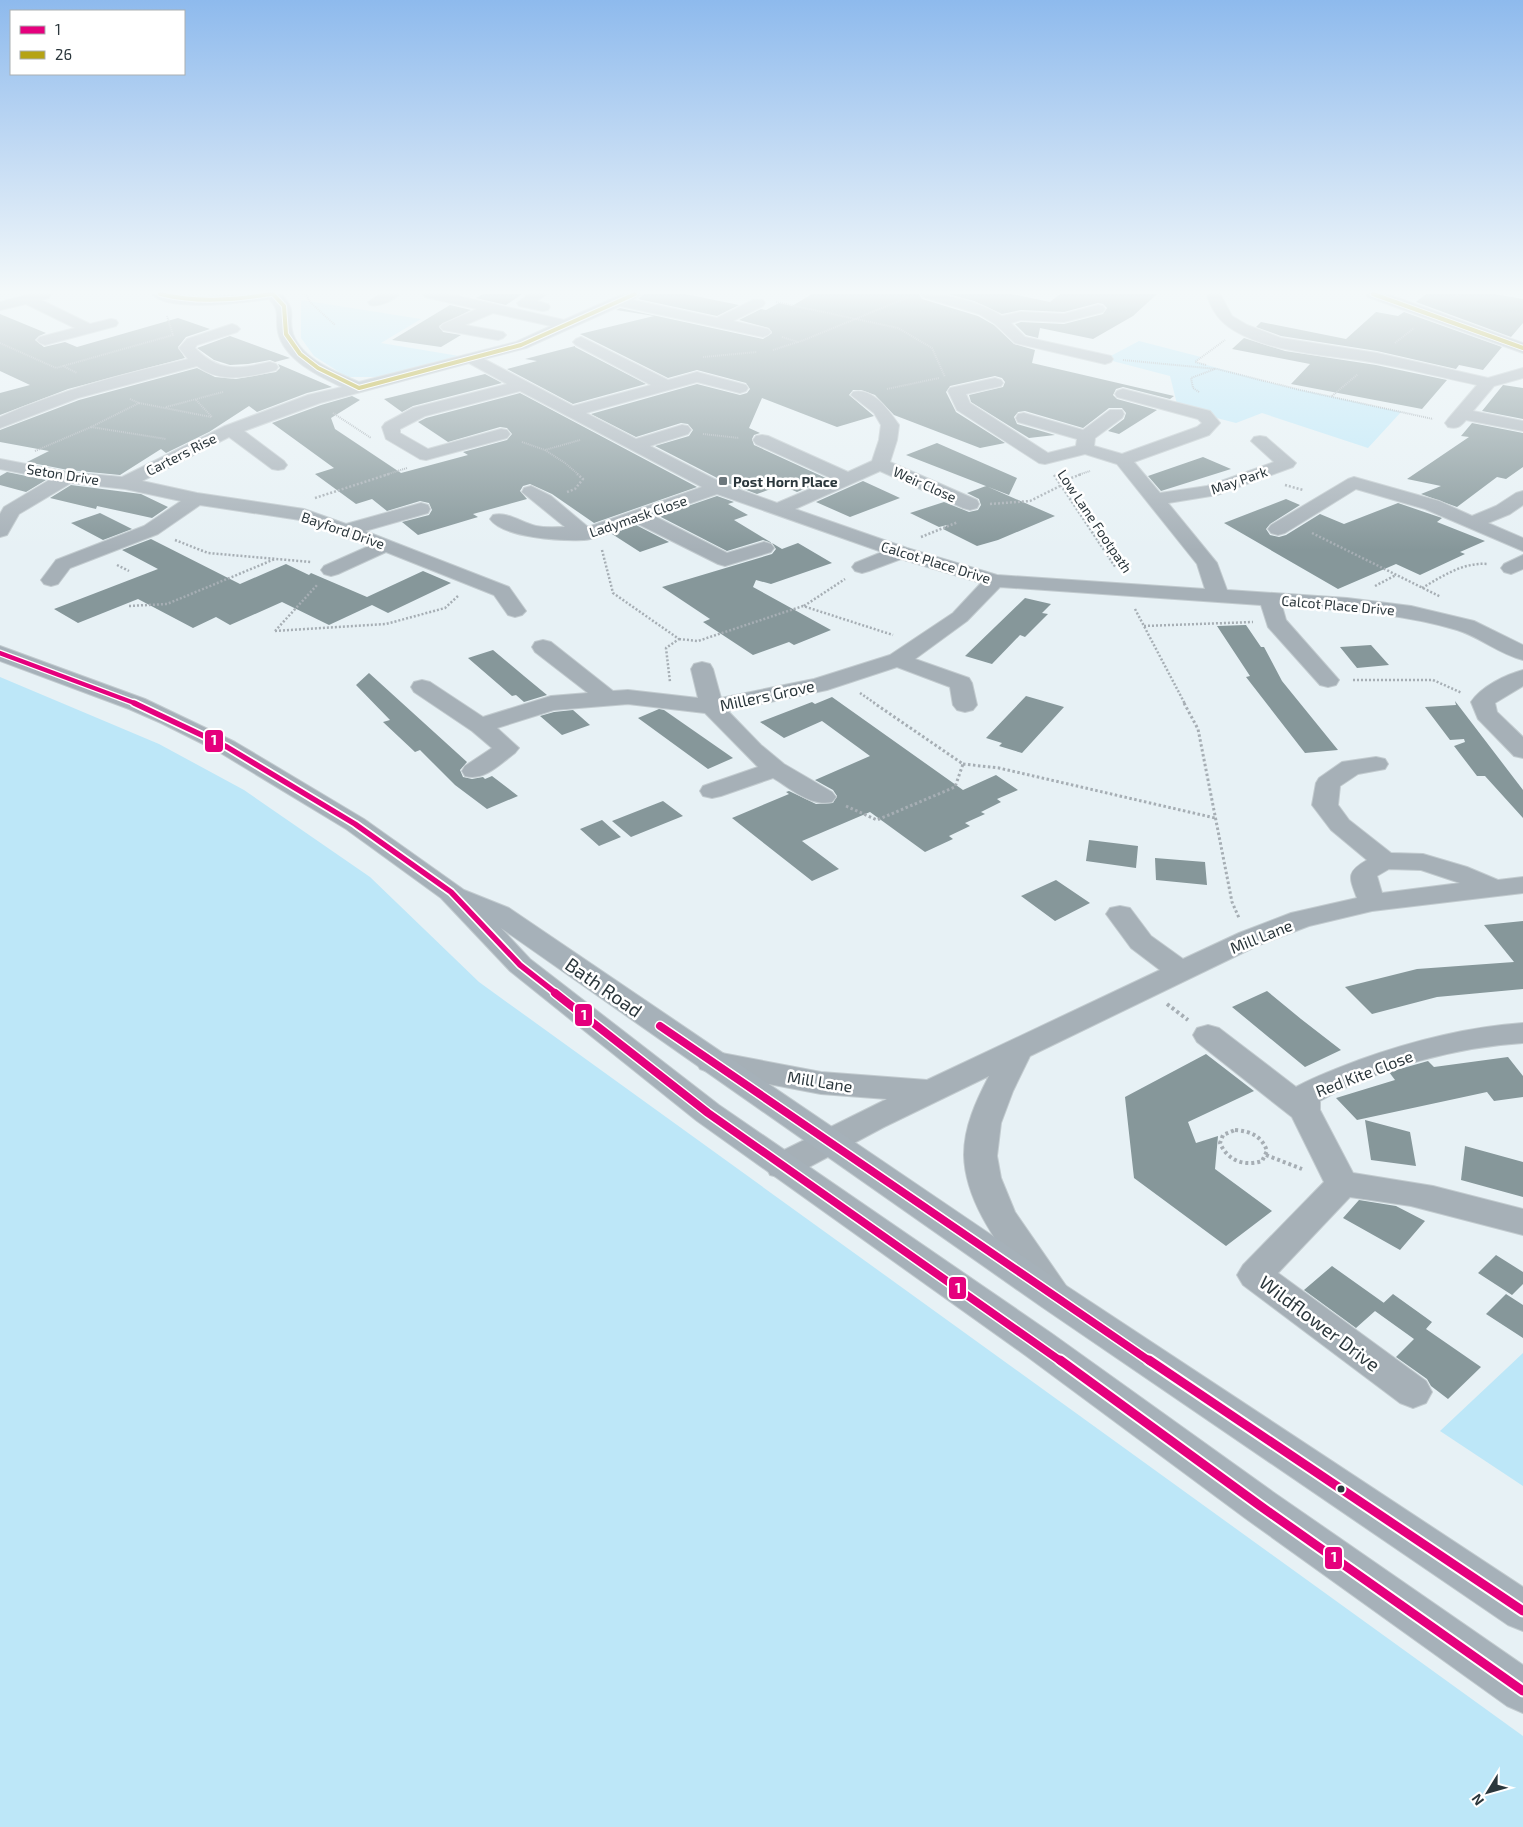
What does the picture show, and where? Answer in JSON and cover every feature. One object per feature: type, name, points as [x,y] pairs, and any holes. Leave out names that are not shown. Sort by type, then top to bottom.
[{"type":"main road","name":"Bath Road","points":[[0,653],[137,704],[227,747],[355,824],[451,892],[499,914],[711,1062],[1055,1297],[1523,1611]]},
{"type":"main road","name":"Bath Road","points":[[451,892],[520,965],[708,1114],[1038,1344],[1259,1505],[1523,1691]]},
{"type":"street","points":[[0,423],[64,398],[125,379]]},
{"type":"street","points":[[336,379],[359,388]]},
{"type":"street","name":"Carters Rise","points":[[125,483],[230,430],[314,400],[393,379]]},
{"type":"street","name":"Calcot Place Drive","points":[[511,379],[717,488],[895,550],[995,581],[1347,604],[1411,612],[1466,626],[1523,653]]},
{"type":"street","points":[[653,379],[666,386]]},
{"type":"street","points":[[573,411],[690,379]]},
{"type":"street","points":[[707,379],[740,388]]},
{"type":"street","points":[[1471,379],[1488,383],[1501,379]]},
{"type":"street","points":[[995,383],[956,391],[964,406],[1045,459],[1085,442],[1116,414]]},
{"type":"street","points":[[1458,419],[1488,383]]},
{"type":"street","points":[[501,434],[426,455],[392,435],[391,427],[419,412],[522,385]]},
{"type":"street","points":[[1122,394],[1204,415],[1211,422],[1203,431],[1123,460]]},
{"type":"street","points":[[776,510],[880,464],[888,440],[890,425],[880,410],[859,395]]},
{"type":"street","points":[[64,398],[99,404]]},
{"type":"street","points":[[1024,418],[1085,442],[1123,460],[1207,563],[1218,595]]},
{"type":"street","points":[[1458,419],[1523,426]]},
{"type":"street","points":[[230,430],[278,465]]},
{"type":"street","points":[[634,445],[682,430]]},
{"type":"street","points":[[762,440],[848,479]]},
{"type":"street","name":"May Park","points":[[1156,499],[1210,491],[1287,463],[1260,441]]},
{"type":"street","name":"Seton Drive","points":[[2,464],[68,477],[125,483]]},
{"type":"street","name":"Weir Close","points":[[880,464],[970,504]]},
{"type":"street","points":[[0,531],[11,511],[68,477]]},
{"type":"street","name":"Bayford Drive","points":[[125,483],[197,499],[304,515],[502,591],[515,611]]},
{"type":"street","points":[[1283,526],[1354,483],[1432,505],[1523,545]]},
{"type":"street","name":"Ladymask Close","points":[[500,519],[517,527],[551,534],[591,532],[717,488]]},
{"type":"street","points":[[538,496],[591,532]]},
{"type":"street","points":[[1473,522],[1503,510],[1523,497]]},
{"type":"street","points":[[51,580],[63,564],[152,530],[197,499]]},
{"type":"street","points":[[346,530],[421,509]]},
{"type":"street","points":[[638,516],[725,560],[764,548]]},
{"type":"street","points":[[338,567],[386,545]]},
{"type":"street","points":[[862,567],[895,550]]},
{"type":"street","name":"Millers Grove","points":[[480,726],[551,703],[628,697],[712,707],[819,685],[898,660],[960,617],[995,581]]},
{"type":"street","points":[[1270,600],[1276,622],[1328,680]]},
{"type":"street","points":[[543,647],[609,699]]},
{"type":"street","points":[[898,660],[960,683],[965,705]]},
{"type":"street","points":[[702,669],[712,707],[774,769],[823,797]]},
{"type":"street","points":[[1523,677],[1489,694],[1483,702],[1486,714],[1523,751]]},
{"type":"street","points":[[422,687],[480,726],[506,748],[474,771]]},
{"type":"street","points":[[1376,764],[1351,767],[1328,783],[1325,805],[1340,825],[1384,861]]},
{"type":"street","points":[[712,792],[774,769]]},
{"type":"street","points":[[1372,903],[1364,882],[1364,873],[1384,861],[1423,862],[1458,873],[1492,887]]},
{"type":"street","name":"Mill Lane","points":[[782,1166],[931,1091],[1146,988],[1249,939],[1301,919],[1372,903],[1492,887],[1523,885]]},
{"type":"street","points":[[1120,914],[1141,942],[1181,972]]},
{"type":"street","name":"Red Kite Close","points":[[1342,1184],[1304,1110],[1305,1096],[1319,1088],[1397,1057],[1450,1042],[1523,1033]]},
{"type":"street","points":[[1208,1036],[1304,1110]]},
{"type":"street","points":[[1018,1050],[995,1098],[983,1133],[981,1150],[983,1175],[990,1197],[1005,1224],[1055,1297]]},
{"type":"street","name":"Mill Lane","points":[[711,1062],[821,1083],[931,1091]]},
{"type":"street","points":[[1342,1184],[1380,1187],[1424,1196],[1523,1222]]},
{"type":"street","name":"Wildflower Drive","points":[[1342,1184],[1254,1275],[1413,1392]]},
{"type":"path","points":[[90,379],[139,403],[249,424]]},
{"type":"path","points":[[859,395],[934,379]]},
{"type":"path","points":[[946,379],[947,384]]},
{"type":"path","points":[[1178,408],[1205,396],[1193,388],[1191,379]]},
{"type":"path","points":[[1258,379],[1292,388],[1458,419]]},
{"type":"path","points":[[163,408],[230,390]]},
{"type":"path","points":[[195,399],[212,417]]},
{"type":"path","points":[[314,400],[368,438],[392,435]]},
{"type":"path","points":[[2,464],[91,427],[139,403]]},
{"type":"path","points":[[91,427],[201,445]]},
{"type":"path","points":[[682,430],[762,440]]},
{"type":"path","points":[[545,450],[610,432]]},
{"type":"path","points":[[501,434],[545,450],[565,462],[582,479],[575,489],[538,496]]},
{"type":"path","points":[[275,511],[417,464],[426,455]]},
{"type":"path","name":"Low Lane Footpath","points":[[1049,470],[1062,485],[1129,589],[1134,606],[1198,729],[1232,902],[1249,939]]},
{"type":"path","points":[[1250,476],[1312,492],[1342,490]]},
{"type":"path","points":[[895,550],[956,524],[970,504],[1030,501],[1062,485]]},
{"type":"path","points":[[1283,526],[1447,600]]},
{"type":"path","points":[[152,530],[208,554],[276,559],[338,567]]},
{"type":"path","points":[[591,532],[613,593],[679,639],[698,641],[803,606],[862,567]]},
{"type":"path","points":[[129,606],[167,604],[276,559]]},
{"type":"path","points":[[1422,588],[1460,568],[1483,563],[1517,564]]},
{"type":"path","points":[[338,567],[275,632],[386,624],[445,608],[476,581]]},
{"type":"path","points":[[803,606],[920,644]]},
{"type":"path","points":[[1144,626],[1276,622]]},
{"type":"path","points":[[672,702],[666,648],[679,639]]},
{"type":"path","points":[[839,679],[963,764],[999,768],[1216,818]]},
{"type":"path","points":[[1328,680],[1433,680],[1483,702]]},
{"type":"path","points":[[823,797],[876,820],[955,787],[963,764]]},
{"type":"path","points":[[1146,988],[1208,1036]]},
{"type":"path","points":[[1243,1130],[1262,1140],[1266,1145],[1266,1155],[1256,1163],[1240,1162],[1226,1155],[1221,1149],[1221,1138],[1229,1132],[1243,1130]]},
{"type":"shaded area","points":[[1171,379],[1258,379],[1401,412],[1368,448],[1262,413],[1236,423],[1178,408]]},
{"type":"shaded area","points":[[0,677],[159,744],[244,790],[370,877],[479,982],[1523,1736],[1523,1827],[0,1827]]},
{"type":"shaded area","points":[[1523,1353],[1523,1486],[1440,1431]]},
{"type":"building","points":[[18,379],[105,379],[68,389],[0,415],[0,393],[30,385]]},
{"type":"building","points":[[155,379],[314,379],[332,387],[307,393],[257,412],[249,406],[209,432],[166,453],[161,449],[120,475],[68,470],[27,462],[49,451],[0,442],[0,430],[79,400]]},
{"type":"building","points":[[464,379],[495,379],[502,383],[413,406],[402,412],[384,399]]},
{"type":"building","points":[[526,379],[637,379],[646,384],[573,404]]},
{"type":"building","points":[[732,379],[980,379],[950,386],[946,392],[956,412],[1005,443],[980,448],[894,415],[875,395],[861,390],[853,390],[849,395],[874,416],[837,427],[762,398],[749,428],[760,433],[754,435],[752,439],[754,445],[828,479],[797,492],[781,485],[757,494],[725,482],[655,446],[689,436],[693,430],[688,424],[681,423],[636,437],[591,414],[697,384],[740,395],[747,393],[750,389],[746,383]]},
{"type":"building","points":[[1003,379],[1102,379],[1174,396],[1170,399],[1123,387],[1116,389],[1113,395],[1117,399],[1157,410],[1119,434],[1108,431],[1124,419],[1126,413],[1122,408],[1109,408],[1083,428],[1025,411],[1018,412],[1014,417],[1017,424],[1055,435],[1029,438],[971,402],[969,395],[1003,387],[1005,382]]},
{"type":"building","points":[[1296,379],[1447,380],[1422,409],[1291,384]]},
{"type":"building","points":[[1503,385],[1523,388],[1523,419],[1482,411]]},
{"type":"building","points":[[520,393],[697,487],[594,523],[552,494],[530,484],[523,486],[520,491],[527,499],[473,514],[478,517],[418,535],[402,522],[429,515],[432,510],[429,503],[420,501],[387,511],[372,499],[356,504],[315,474],[334,468],[272,423],[352,396],[360,400],[331,418],[335,429],[401,473],[468,455],[463,452],[507,440],[512,434],[507,428],[500,427],[448,442],[418,422],[426,418]]},
{"type":"building","points":[[1472,423],[1523,433],[1523,467],[1506,479],[1497,477],[1457,507],[1421,494],[1441,486],[1407,479],[1469,437],[1461,436]]},
{"type":"building","points":[[937,443],[1017,478],[1009,495],[906,455]]},
{"type":"building","points":[[1203,457],[1231,469],[1161,491],[1148,476]]},
{"type":"building","points":[[7,472],[46,480],[26,492],[0,485],[0,476]]},
{"type":"building","points":[[863,481],[900,498],[850,517],[816,502]]},
{"type":"building","points":[[71,485],[141,494],[168,507],[152,518],[97,506],[96,509],[50,498]]},
{"type":"building","points":[[986,486],[1055,516],[998,540],[977,546],[943,529],[947,525],[939,527],[910,513],[944,502],[969,512],[978,510],[981,505],[979,499],[967,493]]},
{"type":"building","points":[[717,496],[734,502],[728,504],[748,515],[734,520],[782,549],[798,543],[832,563],[771,584],[756,580],[753,587],[831,630],[794,645],[789,642],[753,655],[703,622],[710,619],[662,587],[772,554],[776,549],[772,543],[763,540],[727,551],[659,516]]},
{"type":"building","points":[[1286,499],[1300,505],[1270,524],[1266,529],[1270,535],[1279,537],[1286,535],[1320,514],[1344,524],[1398,503],[1442,518],[1437,522],[1485,541],[1460,552],[1465,554],[1420,575],[1396,564],[1338,589],[1224,523]]},
{"type":"building","points":[[100,513],[132,529],[103,540],[71,523]]},
{"type":"building","points":[[636,525],[669,542],[640,552],[612,534]]},
{"type":"building","points":[[151,539],[240,584],[286,564],[309,575],[311,573],[367,597],[423,571],[451,583],[388,613],[372,605],[329,625],[282,602],[230,625],[216,617],[193,628],[138,599],[78,623],[54,609],[158,569],[122,550]]},
{"type":"building","points":[[1025,598],[1051,604],[1042,613],[1048,614],[1025,637],[1020,635],[992,664],[965,656]]},
{"type":"building","points":[[1246,625],[1261,647],[1264,647],[1282,681],[1338,750],[1305,753],[1246,677],[1250,676],[1217,626]]},
{"type":"building","points":[[1371,645],[1389,665],[1357,668],[1340,647]]},
{"type":"building","points":[[493,650],[547,695],[524,702],[516,695],[512,696],[468,658]]},
{"type":"building","points":[[369,673],[467,762],[460,770],[463,777],[472,779],[483,777],[485,779],[492,776],[518,796],[487,809],[455,785],[420,750],[415,752],[383,722],[390,720],[356,685]]},
{"type":"building","points":[[1026,696],[1064,707],[1022,753],[999,746],[1002,743],[986,738]]},
{"type":"building","points":[[832,697],[963,790],[996,775],[1018,790],[997,799],[1001,802],[981,812],[985,814],[965,823],[970,826],[949,836],[953,839],[925,852],[870,812],[802,841],[839,869],[812,881],[732,818],[789,794],[786,792],[789,791],[816,804],[833,803],[837,796],[833,790],[815,780],[870,756],[822,721],[784,738],[760,722],[812,702],[815,704]]},
{"type":"building","points":[[1455,701],[1523,790],[1523,818],[1485,776],[1477,776],[1454,746],[1465,742],[1464,739],[1450,740],[1425,707],[1456,705]]},
{"type":"building","points":[[659,709],[664,710],[733,758],[708,769],[638,718]]},
{"type":"building","points":[[573,710],[590,725],[562,735],[540,716],[554,712]]},
{"type":"building","points":[[663,801],[683,816],[631,837],[612,821]]},
{"type":"building","points":[[602,820],[621,837],[599,846],[580,829]]},
{"type":"building","points":[[1089,840],[1138,846],[1136,868],[1086,861]]},
{"type":"building","points":[[1155,858],[1205,862],[1207,885],[1156,880]]},
{"type":"building","points":[[1056,880],[1090,903],[1055,921],[1021,896]]},
{"type":"building","points":[[1523,921],[1523,989],[1437,997],[1372,1014],[1345,987],[1417,969],[1514,962],[1484,925]]},
{"type":"building","points":[[1267,991],[1341,1050],[1305,1067],[1232,1007]]},
{"type":"building","points":[[1206,1054],[1254,1091],[1188,1122],[1196,1143],[1218,1136],[1215,1169],[1272,1211],[1226,1246],[1134,1178],[1125,1097]]},
{"type":"building","points":[[1508,1057],[1523,1076],[1523,1097],[1494,1101],[1487,1092],[1357,1120],[1336,1098],[1395,1080],[1389,1072],[1428,1061],[1434,1067]]},
{"type":"building","points":[[1365,1120],[1410,1132],[1416,1166],[1371,1160]]},
{"type":"building","points":[[1465,1146],[1523,1162],[1523,1197],[1461,1180]]},
{"type":"building","points":[[1359,1200],[1396,1206],[1425,1221],[1400,1250],[1343,1218]]},
{"type":"building","points":[[1496,1255],[1523,1272],[1523,1284],[1512,1295],[1478,1273]]},
{"type":"building","points":[[1332,1266],[1384,1303],[1356,1328],[1304,1290]]},
{"type":"building","points":[[1393,1294],[1432,1322],[1426,1329],[1481,1367],[1448,1399],[1431,1386],[1427,1379],[1396,1357],[1414,1339],[1375,1311]]},
{"type":"building","points":[[1506,1294],[1523,1305],[1523,1338],[1486,1314]]},
{"type":"transit line","name":"26","points":[[341,379],[359,388]]},
{"type":"transit line","name":"26","points":[[359,388],[392,379]]},
{"type":"transit line","name":"1","points":[[0,653],[137,704],[169,718],[227,747],[355,824],[451,892],[520,965],[708,1113],[1038,1344],[1259,1505],[1523,1691]]},
{"type":"transit line","name":"1","points":[[660,1026],[1055,1297],[1523,1611]]},
{"type":"place","name":"Post Horn Place","points":[[723,481]]}]
